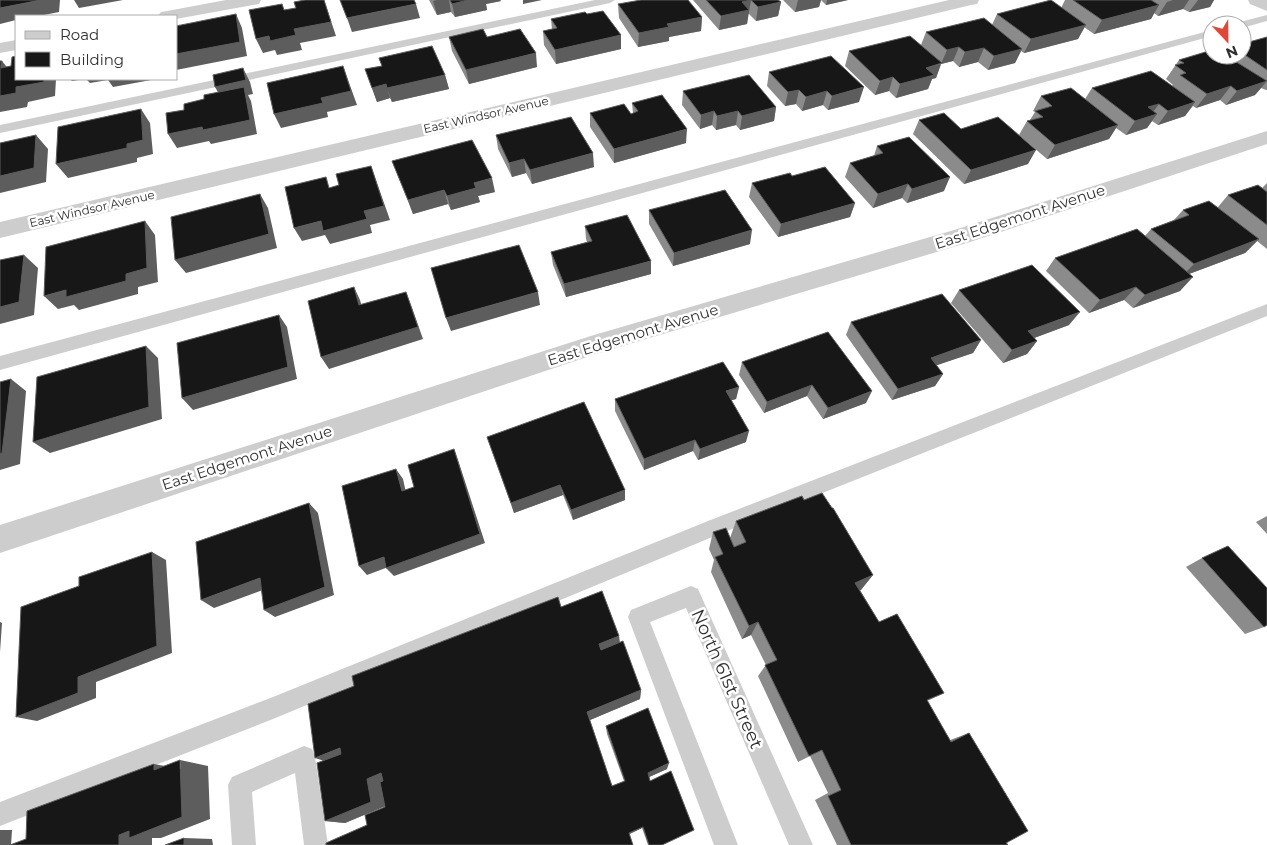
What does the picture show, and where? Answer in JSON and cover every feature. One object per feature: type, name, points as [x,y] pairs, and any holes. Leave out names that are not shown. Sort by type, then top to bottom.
[{"type":"street","points":[[173,15],[253,0]]},
{"type":"street","name":"East Windsor Avenue","points":[[0,230],[972,0]]},
{"type":"street","points":[[1256,0],[1267,6]]},
{"type":"street","points":[[0,48],[15,45]]},
{"type":"street","name":"East Edgemont Avenue","points":[[0,539],[594,345],[953,239],[1267,138]]},
{"type":"lane","points":[[0,129],[610,0]]},
{"type":"lane","points":[[1252,22],[1267,18]]},
{"type":"lane","points":[[0,363],[1202,36]]},
{"type":"lane","points":[[0,814],[274,708],[715,527],[1267,310]]},
{"type":"lane","name":"North 61st Street","points":[[726,845],[638,617],[690,596],[802,845]]},
{"type":"lane","points":[[244,845],[240,785],[304,757],[316,845]]},
{"type":"building","points":[[0,0],[41,0],[0,8]]},
{"type":"building","points":[[324,0],[331,22],[294,29],[296,35],[270,41],[269,36],[256,39],[249,10],[282,4],[284,10],[296,8],[294,2]]},
{"type":"building","points":[[340,0],[414,0],[416,4],[347,18]]},
{"type":"building","points":[[450,0],[468,0],[452,4]]},
{"type":"building","points":[[641,0],[688,0],[702,17],[667,24],[669,27],[639,33],[618,4]]},
{"type":"building","points":[[706,0],[751,0],[742,2],[749,10],[721,16]]},
{"type":"building","points":[[751,0],[778,0],[781,2],[758,7]]},
{"type":"building","points":[[1051,0],[1086,25],[1031,39],[997,14]]},
{"type":"building","points":[[1073,0],[1151,0],[1159,5],[1102,20]]},
{"type":"building","points":[[603,11],[621,35],[555,50],[543,31],[557,28],[551,19],[585,12],[587,14]]},
{"type":"building","points":[[236,14],[240,42],[178,54],[178,26]]},
{"type":"building","points":[[984,18],[1022,49],[994,56],[984,48],[965,52],[959,47],[947,50],[926,32]]},
{"type":"building","points":[[483,29],[487,37],[520,29],[536,53],[466,70],[449,37]]},
{"type":"building","points":[[910,36],[942,63],[926,68],[934,75],[900,84],[893,77],[880,81],[849,51]]},
{"type":"building","points":[[1267,37],[1267,70],[1252,60],[1252,41]]},
{"type":"building","points":[[432,46],[445,75],[387,88],[386,84],[372,88],[365,69],[382,66],[379,58]]},
{"type":"building","points":[[1202,53],[1202,65],[1241,65],[1267,81],[1237,91],[1231,86],[1207,94],[1180,75],[1186,73],[1175,65],[1184,63],[1179,60]]},
{"type":"building","points":[[15,56],[15,80],[44,80],[44,82],[16,87],[16,93],[0,96],[0,61],[2,61],[1,68],[11,66],[12,57]]},
{"type":"building","points":[[831,56],[864,87],[832,96],[827,91],[806,97],[799,90],[788,92],[769,72]]},
{"type":"building","points":[[343,66],[351,91],[321,98],[323,103],[274,114],[267,83]]},
{"type":"building","points":[[243,68],[246,80],[215,87],[213,75]]},
{"type":"building","points":[[1151,71],[1195,102],[1168,111],[1159,104],[1148,107],[1157,114],[1135,121],[1092,88]]},
{"type":"building","points":[[749,75],[776,107],[742,116],[738,111],[717,116],[714,111],[701,115],[683,91]]},
{"type":"building","points":[[244,87],[250,120],[203,130],[202,127],[168,134],[166,113],[184,110],[184,104],[204,99],[204,95]]},
{"type":"building","points":[[1071,88],[1118,125],[1055,145],[1027,121],[1043,117],[1035,111],[1052,106],[1041,96]]},
{"type":"building","points":[[662,95],[687,129],[614,149],[590,113],[624,104],[631,114],[638,111],[632,103]]},
{"type":"building","points":[[141,109],[143,140],[127,144],[127,148],[56,164],[58,127]]},
{"type":"building","points":[[944,113],[961,129],[998,117],[1036,150],[971,170],[919,120]]},
{"type":"building","points":[[571,117],[593,153],[530,170],[524,159],[509,163],[496,135]]},
{"type":"building","points":[[36,135],[34,168],[0,176],[0,143]]},
{"type":"building","points":[[909,137],[950,177],[912,189],[908,184],[878,194],[850,163],[883,153],[877,146]]},
{"type":"building","points":[[472,140],[492,178],[474,183],[476,188],[447,196],[444,190],[408,200],[392,161]]},
{"type":"building","points":[[371,166],[384,206],[364,211],[367,219],[323,231],[321,221],[294,228],[285,187],[326,177],[329,188],[339,185],[336,174]]},
{"type":"building","points":[[825,167],[855,203],[781,224],[752,183],[790,173],[792,176]]},
{"type":"building","points":[[1258,185],[1267,192],[1267,225],[1228,195]]},
{"type":"building","points":[[725,190],[752,230],[674,253],[649,210]]},
{"type":"building","points":[[260,194],[269,234],[175,260],[171,217]]},
{"type":"building","points":[[1209,201],[1259,239],[1194,264],[1151,229],[1189,215],[1183,210]]},
{"type":"building","points":[[627,215],[651,261],[564,284],[551,252],[592,241],[585,226]]},
{"type":"building","points":[[145,221],[147,268],[126,274],[126,281],[66,297],[66,290],[44,296],[46,247]]},
{"type":"building","points":[[1137,229],[1193,277],[1145,295],[1136,287],[1100,300],[1055,258]]},
{"type":"building","points":[[519,245],[538,292],[446,318],[431,268]]},
{"type":"building","points":[[24,255],[19,302],[0,307],[0,260]]},
{"type":"building","points":[[1032,265],[1080,312],[1028,331],[1037,341],[1012,350],[959,290]]},
{"type":"building","points":[[354,287],[359,305],[406,292],[418,327],[321,357],[308,301]]},
{"type":"building","points":[[942,294],[981,340],[931,358],[943,374],[898,389],[851,322]]},
{"type":"building","points":[[279,315],[288,367],[182,398],[177,343]]},
{"type":"building","points":[[828,332],[872,391],[828,408],[812,385],[767,402],[742,362]]},
{"type":"building","points":[[146,346],[149,407],[33,442],[37,377]]},
{"type":"building","points":[[723,362],[739,387],[726,391],[749,431],[700,449],[695,440],[644,459],[615,399]]},
{"type":"building","points":[[11,379],[2,453],[0,454],[0,382]]},
{"type":"building","points":[[584,402],[625,490],[571,510],[560,485],[511,503],[487,437]]},
{"type":"building","points":[[454,449],[480,534],[386,568],[384,557],[359,566],[342,486],[396,469],[402,491],[414,487],[408,465]]},
{"type":"building","points":[[822,493],[873,575],[855,583],[879,622],[897,614],[944,693],[927,700],[951,742],[969,733],[1028,831],[1006,843],[1008,845],[851,845],[828,796],[841,790],[822,750],[809,756],[765,665],[777,660],[758,622],[749,626],[715,557],[723,554],[713,532],[726,528],[734,547],[746,542],[736,521],[802,496],[804,500]]},
{"type":"building","points":[[309,503],[325,587],[264,610],[260,578],[201,600],[196,542]]},
{"type":"building","points":[[1228,546],[1267,588],[1267,625],[1264,627],[1202,558]]},
{"type":"building","points":[[152,552],[157,646],[78,677],[78,693],[16,717],[21,607],[79,586],[79,577]]},
{"type":"building","points":[[602,591],[619,636],[599,644],[601,650],[623,641],[641,690],[587,712],[612,786],[625,781],[606,726],[648,708],[669,763],[648,773],[650,781],[671,771],[694,830],[662,845],[649,845],[643,827],[629,833],[633,845],[326,845],[326,843],[367,825],[365,815],[385,807],[380,782],[383,781],[381,773],[367,779],[371,802],[325,821],[317,763],[341,754],[340,748],[315,758],[308,704],[354,686],[352,676],[558,597],[561,607]]},
{"type":"building","points":[[180,760],[182,817],[129,838],[129,831],[119,835],[119,845],[10,845],[26,839],[27,811],[154,764],[154,770]]},
{"type":"building","points":[[184,838],[184,845],[165,845]]}]
